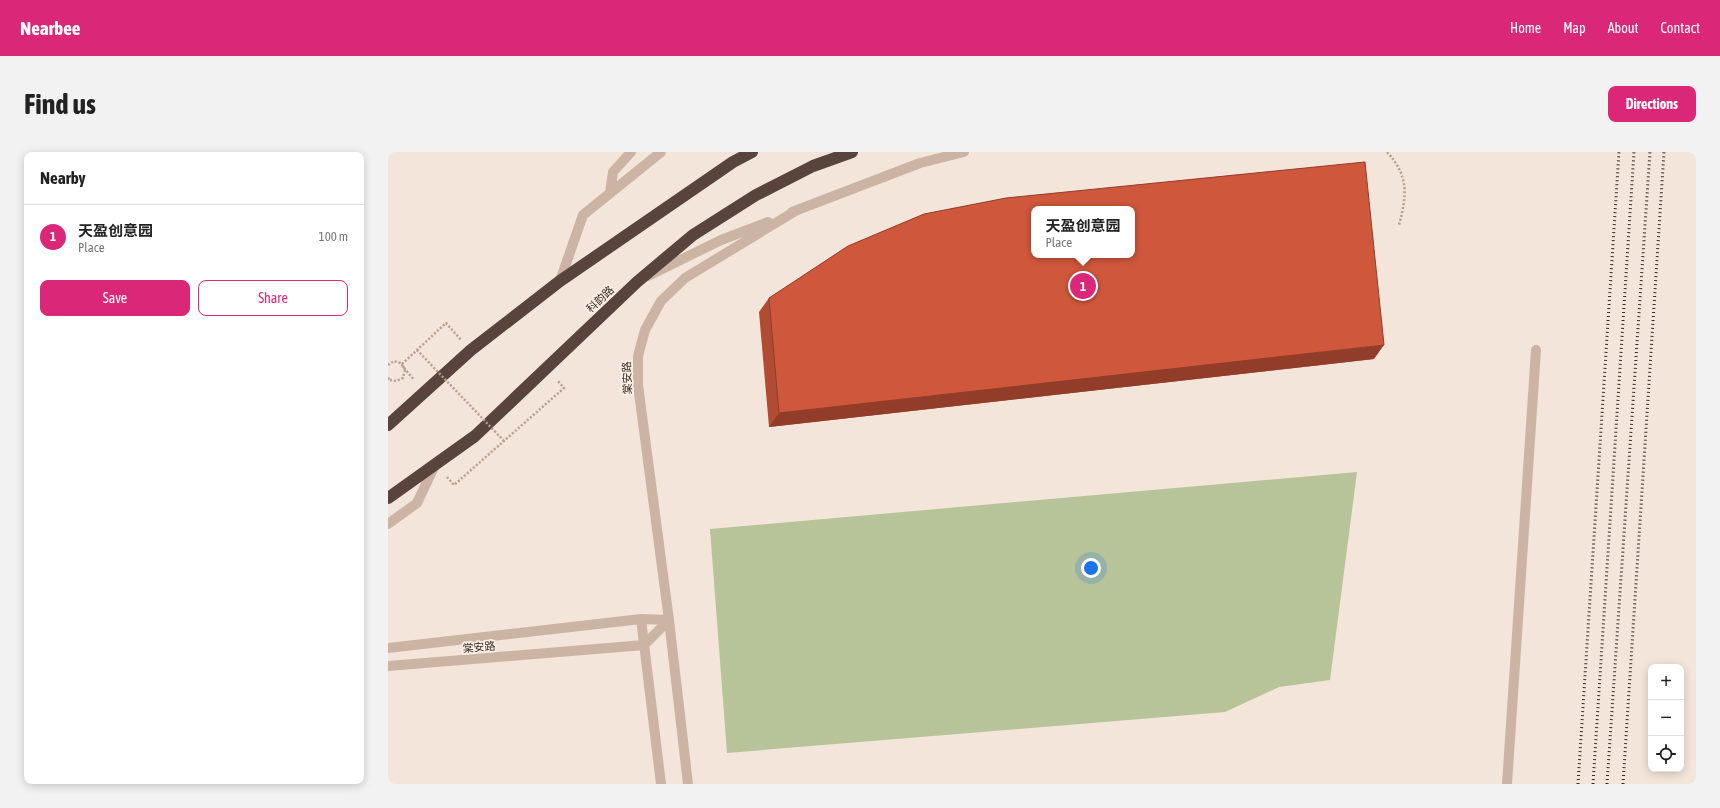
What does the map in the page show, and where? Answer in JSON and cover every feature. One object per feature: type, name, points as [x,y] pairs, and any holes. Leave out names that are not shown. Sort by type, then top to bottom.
[{"type":"highway","points":[[388,425],[470,350],[560,280],[733,162],[752,152]]},
{"type":"highway","name":"科韵路","points":[[388,498],[475,436],[637,282],[693,235],[756,195],[813,166],[852,152]]},
{"type":"street","points":[[610,193],[613,172],[631,152]]},
{"type":"street","points":[[560,280],[582,215],[661,152]]},
{"type":"street","points":[[637,282],[721,240],[920,163],[964,152]]},
{"type":"street","name":"棠安路","points":[[688,784],[669,620],[638,385],[638,356],[645,330],[661,301],[685,278],[797,210]]},
{"type":"street","points":[[1507,784],[1536,350]]},
{"type":"street","points":[[388,524],[417,503],[435,465]]},
{"type":"street","points":[[641,619],[661,784]]},
{"type":"street","name":"棠安路","points":[[388,648],[641,619],[669,620]]},
{"type":"street","points":[[644,646],[669,620]]},
{"type":"street","name":"棠安路","points":[[388,666],[644,646]]},
{"type":"path","points":[[1387,152],[1404,177],[1405,201],[1399,225]]},
{"type":"path","points":[[389,379],[396,381],[403,378],[405,370],[402,364],[446,323],[470,350]]},
{"type":"path","points":[[417,350],[504,441]]},
{"type":"path","points":[[388,365],[394,361],[400,362],[424,392]]},
{"type":"path","points":[[454,485],[564,388]]},
{"type":"green space","points":[[1357,472],[1330,680],[1279,687],[1225,712],[727,753],[710,529]]},
{"type":"building","points":[[1365,162],[1384,345],[779,413],[769,298],[848,246],[924,214],[1006,198]]},
{"type":"railway","points":[[1578,784],[1619,152]]},
{"type":"railway","points":[[1593,784],[1634,152]]},
{"type":"railway","points":[[1607,784],[1650,152]]},
{"type":"railway","points":[[1623,784],[1664,152]]},
{"type":"place","name":"天盈创意园","points":[[1083,286]]}]
